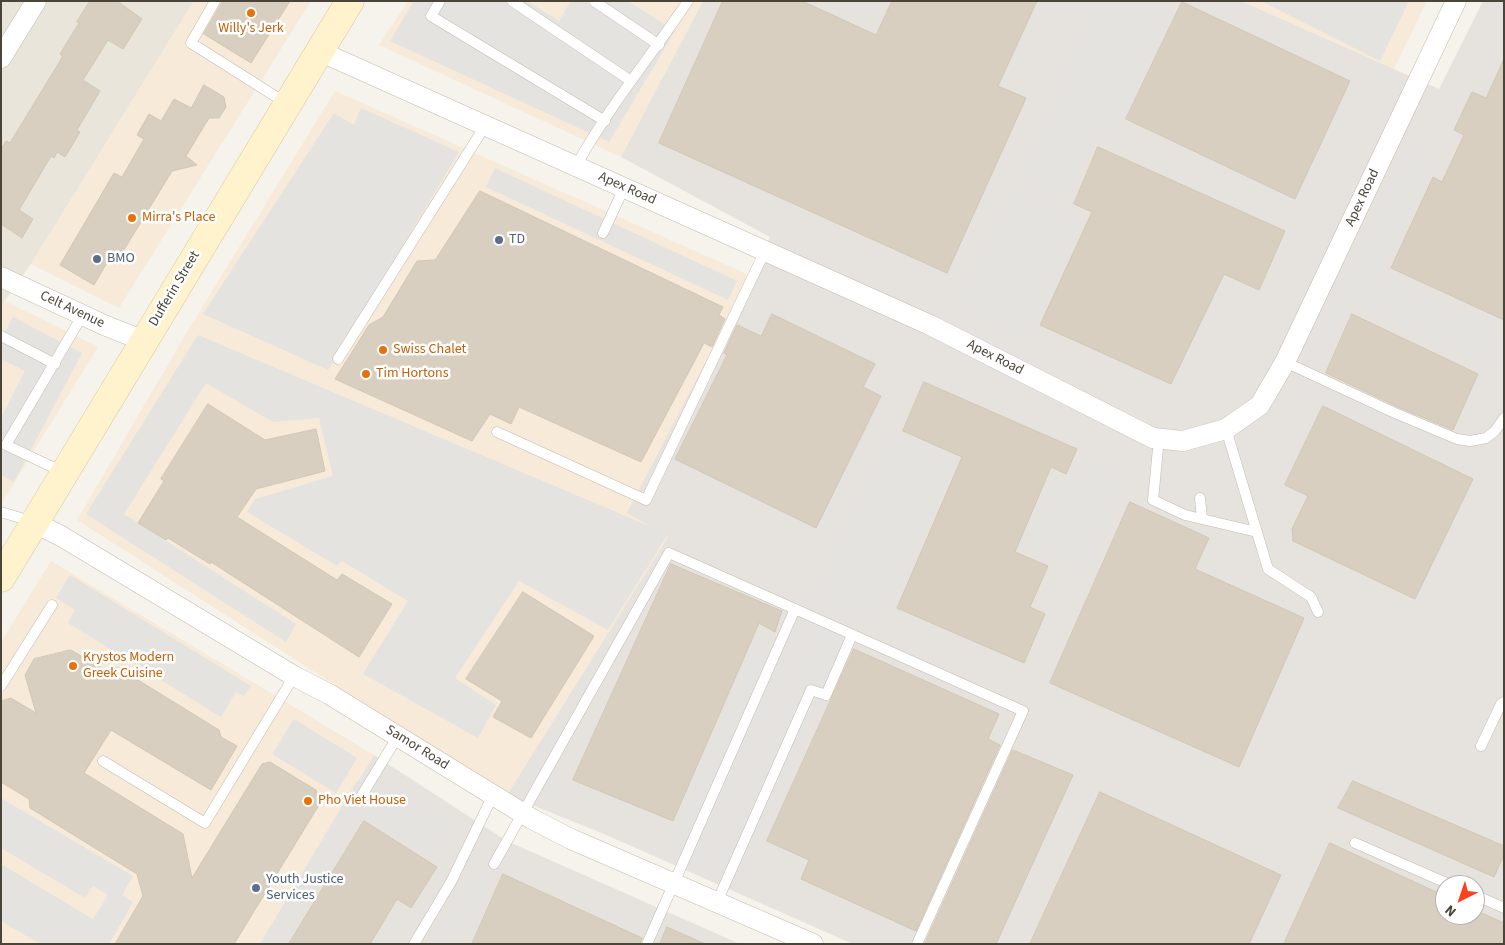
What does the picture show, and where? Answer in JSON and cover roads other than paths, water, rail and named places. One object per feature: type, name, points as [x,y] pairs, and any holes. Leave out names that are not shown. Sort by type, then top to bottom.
[{"type":"main road","name":"Dufferin Street","points":[[1,578],[66,474],[144,341],[350,1]]},
{"type":"street","points":[[1,58],[36,1]]},
{"type":"street","name":"Apex Road","points":[[319,51],[930,325],[1153,438],[1183,441],[1226,429],[1260,405],[1285,362],[1456,1]]},
{"type":"street","name":"Celt Avenue","points":[[1,277],[82,316],[144,341]]},
{"type":"street","name":"Samor Road","points":[[36,523],[61,536],[294,676],[329,694],[522,813],[571,839],[813,944]]},
{"type":"lane","points":[[215,1],[191,43],[287,104]]},
{"type":"lane","points":[[440,1],[431,16],[605,120]]},
{"type":"lane","points":[[512,1],[631,81]]},
{"type":"lane","points":[[594,1],[659,44]]},
{"type":"lane","points":[[576,166],[631,81],[688,1]]},
{"type":"lane","points":[[338,359],[485,126]]},
{"type":"lane","points":[[603,233],[624,188]]},
{"type":"lane","points":[[497,432],[646,500],[766,251]]},
{"type":"lane","points":[[66,474],[3,445],[55,364],[82,316]]},
{"type":"lane","points":[[1,336],[55,364]]},
{"type":"lane","points":[[1285,362],[1395,413],[1457,439],[1470,441],[1486,438],[1495,431],[1504,418]]},
{"type":"lane","points":[[1226,429],[1268,569],[1311,597],[1318,612]]},
{"type":"lane","points":[[1159,438],[1153,500],[1185,515],[1257,532]]},
{"type":"lane","points":[[1200,498],[1202,519]]},
{"type":"lane","points":[[1,512],[36,523]]},
{"type":"lane","points":[[494,864],[669,553],[1023,711],[917,944]]},
{"type":"lane","points":[[1,686],[52,606]]},
{"type":"lane","points":[[647,944],[795,609]]},
{"type":"lane","points":[[717,902],[811,690],[826,695],[852,635]]},
{"type":"lane","points":[[103,761],[205,823],[294,676]]},
{"type":"lane","points":[[1481,746],[1501,704],[1504,702]]},
{"type":"lane","points":[[362,795],[398,736]]},
{"type":"lane","points":[[414,944],[451,882],[493,795]]},
{"type":"lane","points":[[1355,843],[1435,878]]},
{"type":"lane","points":[[1485,899],[1504,908]]},
{"type":"place","name":"Willy's Jerk","points":[[251,13]]},
{"type":"place","name":"Mirra's Place","points":[[132,218]]},
{"type":"place","name":"TD","points":[[499,240]]},
{"type":"place","name":"BMO","points":[[97,259]]},
{"type":"place","name":"Swiss Chalet","points":[[383,350]]},
{"type":"place","name":"Tim Hortons","points":[[366,374]]},
{"type":"place","name":"Krystos Modern Greek Cuisine","points":[[73,666]]},
{"type":"place","name":"Pho Viet House","points":[[308,801]]},
{"type":"place","name":"Youth Justice Services","points":[[256,888]]}]
